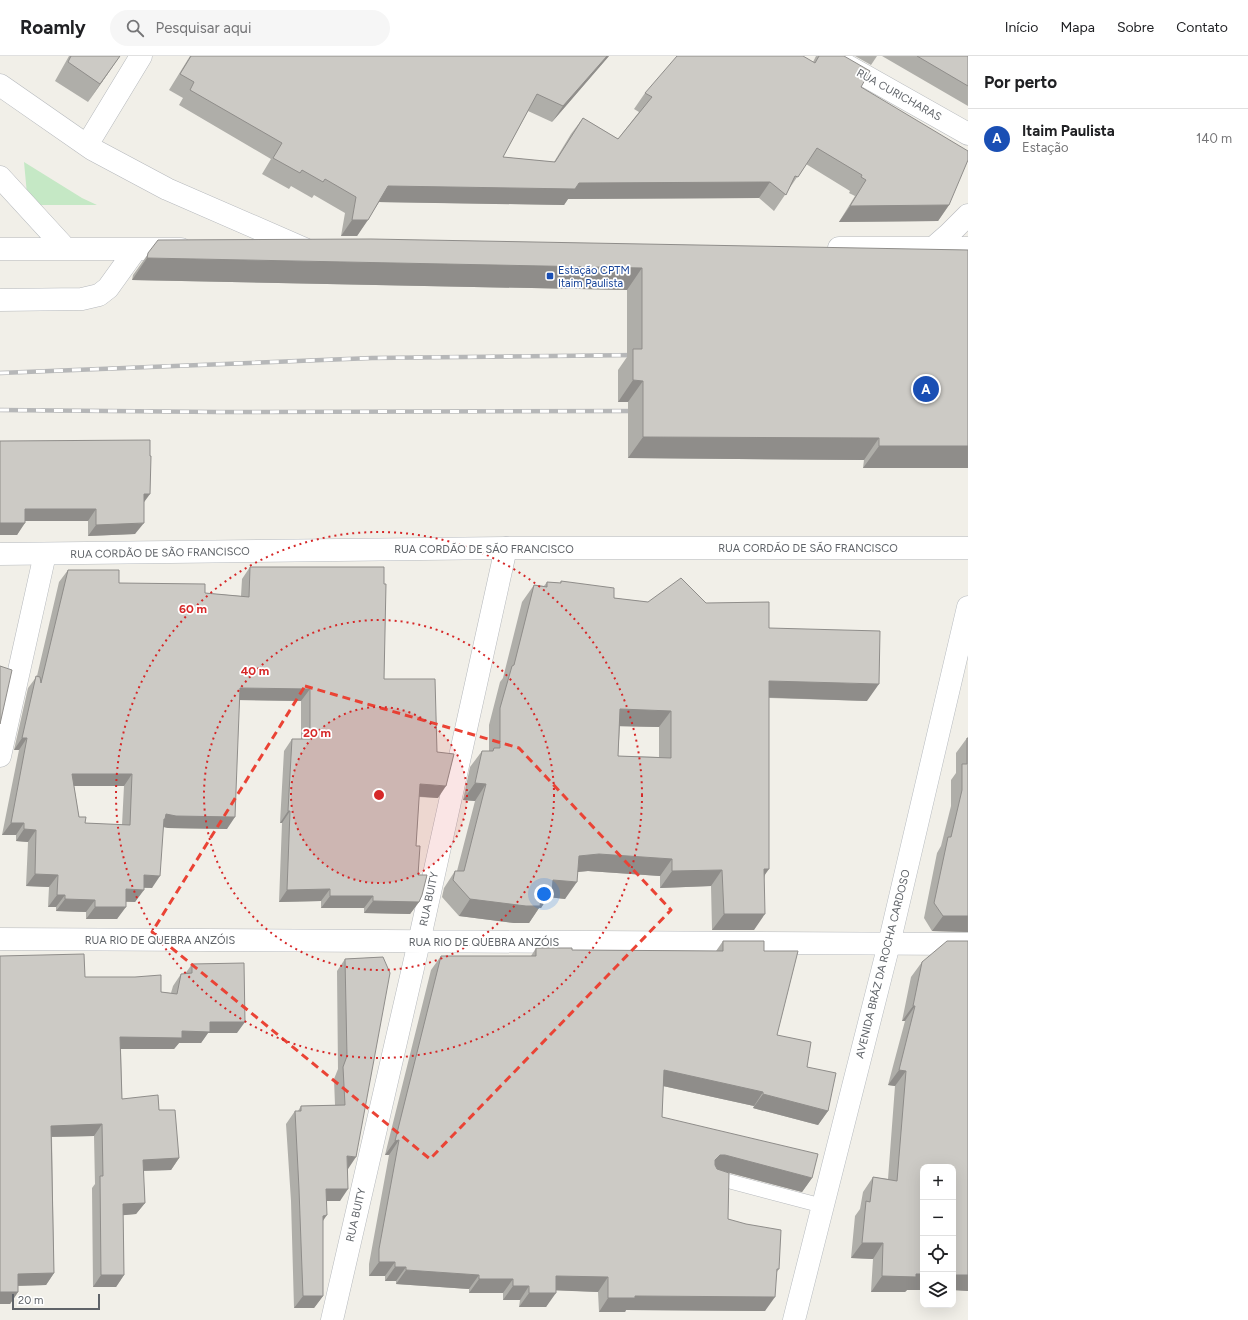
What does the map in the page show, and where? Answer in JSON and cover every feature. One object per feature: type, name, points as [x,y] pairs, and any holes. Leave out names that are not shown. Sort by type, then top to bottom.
[{"type":"street","points":[[87,145],[142,56]]},
{"type":"street","name":"RUA CURICHARAS","points":[[830,56],[968,134]]},
{"type":"street","points":[[0,85],[87,145],[167,189],[305,249]]},
{"type":"street","points":[[0,177],[66,249]]},
{"type":"street","points":[[933,248],[968,215]]},
{"type":"street","points":[[821,248],[968,248]]},
{"type":"street","points":[[0,249],[197,249]]},
{"type":"street","points":[[0,300],[82,299],[99,295],[108,288],[136,249]]},
{"type":"street","points":[[258,249],[328,249]]},
{"type":"street","name":"RUA CORDÃO DE SÃO FRANCISCO","points":[[0,554],[506,548],[968,548]]},
{"type":"street","name":"RUA BUITY","points":[[332,1320],[419,942],[506,548]]},
{"type":"street","points":[[0,756],[45,554]]},
{"type":"street","name":"AVENIDA BRÁZ DA ROCHA CARDOSO","points":[[794,1320],[889,944],[968,607]]},
{"type":"street","name":"RUA RIO DE QUEBRA ANZÓIS","points":[[0,939],[968,944]]},
{"type":"lane","points":[[713,1177],[823,1206]]},
{"type":"highlighted area","points":[[305,686],[519,748],[671,910],[430,1159],[152,932]]},
{"type":"green space","points":[[24,162],[82,198],[97,205],[28,205]]},
{"type":"building","points":[[71,56],[120,56],[100,84],[68,62]]},
{"type":"building","points":[[191,56],[607,56],[563,106],[537,94],[503,157],[555,162],[583,118],[618,139],[652,97],[645,93],[677,56],[803,56],[815,63],[819,56],[844,56],[870,71],[861,87],[968,151],[968,160],[949,205],[850,206],[866,180],[861,177],[862,175],[817,148],[798,177],[795,176],[786,195],[770,182],[579,183],[575,189],[388,186],[368,220],[352,220],[356,197],[325,179],[323,182],[302,170],[300,173],[273,158],[282,143],[190,90],[194,82],[180,74]]},
{"type":"building","points":[[917,56],[968,56],[968,86]]},
{"type":"building","points":[[371,239],[968,250],[968,446],[879,446],[879,438],[643,437],[643,381],[633,380],[633,349],[642,349],[642,268],[147,258],[148,253],[158,240]]},
{"type":"building","points":[[150,440],[150,494],[144,494],[144,523],[96,525],[96,509],[25,509],[25,523],[0,523],[0,441]]},
{"type":"building","points":[[250,567],[384,567],[384,584],[386,584],[384,679],[435,679],[437,752],[454,754],[446,786],[420,784],[416,846],[420,846],[418,875],[427,875],[419,902],[373,901],[373,896],[330,896],[330,889],[287,890],[290,811],[288,811],[292,739],[310,739],[310,689],[240,688],[235,817],[176,816],[166,814],[164,819],[160,876],[144,875],[144,890],[126,889],[126,907],[95,907],[95,900],[65,899],[65,895],[57,895],[58,875],[35,874],[36,830],[24,829],[24,823],[11,823],[27,738],[22,738],[36,676],[40,677],[41,683],[68,570],[119,570],[119,583],[205,584],[205,593],[249,597]],"holes":[[[72,774],[132,774],[130,825],[85,823],[86,817],[79,817]]]},
{"type":"building","points":[[681,578],[706,603],[769,602],[769,628],[880,631],[879,684],[769,681],[769,869],[764,869],[765,914],[724,914],[722,870],[672,871],[672,859],[599,854],[579,856],[577,882],[553,880],[552,892],[542,891],[540,906],[526,906],[470,899],[453,880],[455,871],[464,871],[486,784],[475,783],[482,751],[493,751],[494,748],[500,748],[500,708],[512,666],[514,665],[534,585],[547,587],[547,582],[561,583],[561,581],[614,588],[614,598],[648,602]],"holes":[[[620,709],[671,711],[671,758],[618,756]]]},
{"type":"building","points":[[0,666],[12,670],[0,724]]},
{"type":"building","points":[[967,738],[968,916],[943,916],[934,903],[948,837],[951,837],[962,790],[962,764],[967,764]]},
{"type":"building","points":[[723,941],[764,941],[764,951],[798,951],[777,1035],[811,1042],[807,1067],[836,1073],[828,1111],[763,1094],[763,1092],[664,1070],[662,1117],[818,1154],[812,1178],[725,1155],[720,1155],[715,1160],[717,1169],[729,1173],[728,1219],[746,1224],[781,1230],[779,1269],[777,1269],[775,1297],[635,1296],[635,1298],[608,1298],[608,1277],[556,1276],[556,1293],[529,1293],[529,1286],[513,1286],[513,1279],[479,1279],[479,1275],[406,1270],[406,1267],[395,1267],[395,1262],[379,1262],[379,1249],[399,1140],[395,1141],[441,956],[536,956],[536,948],[572,948],[572,950],[723,951]]},
{"type":"building","points":[[947,941],[968,941],[968,1275],[956,1275],[956,1164],[920,1164],[920,1274],[916,1274],[916,1277],[882,1276],[883,1243],[862,1243],[866,1201],[870,1202],[873,1177],[897,1181],[906,1071],[899,1070],[915,1006],[913,1006],[922,962]]},
{"type":"building","points":[[84,954],[85,977],[135,977],[161,975],[161,992],[177,994],[181,974],[192,973],[192,964],[244,963],[245,1022],[210,1022],[210,1032],[182,1031],[182,1038],[120,1037],[122,1099],[158,1095],[159,1110],[175,1110],[179,1158],[143,1160],[145,1203],[123,1204],[124,1275],[101,1275],[100,1176],[103,1176],[102,1124],[51,1126],[54,1273],[18,1274],[18,1292],[0,1292],[0,956]]},
{"type":"building","points":[[383,957],[390,973],[356,1157],[347,1156],[348,1189],[326,1189],[327,1215],[323,1216],[323,1296],[303,1296],[295,1111],[301,1111],[301,1106],[345,1105],[343,1067],[347,1056],[345,959]]},
{"type":"railway","points":[[0,373],[372,358],[638,355]]},
{"type":"railway","points":[[0,410],[219,412],[640,411]]},
{"type":"place","name":"Estação CPTM Itaim Paulista","points":[[550,276]]},
{"type":"place","name":"Itaim Paulista","points":[[926,389]]}]
